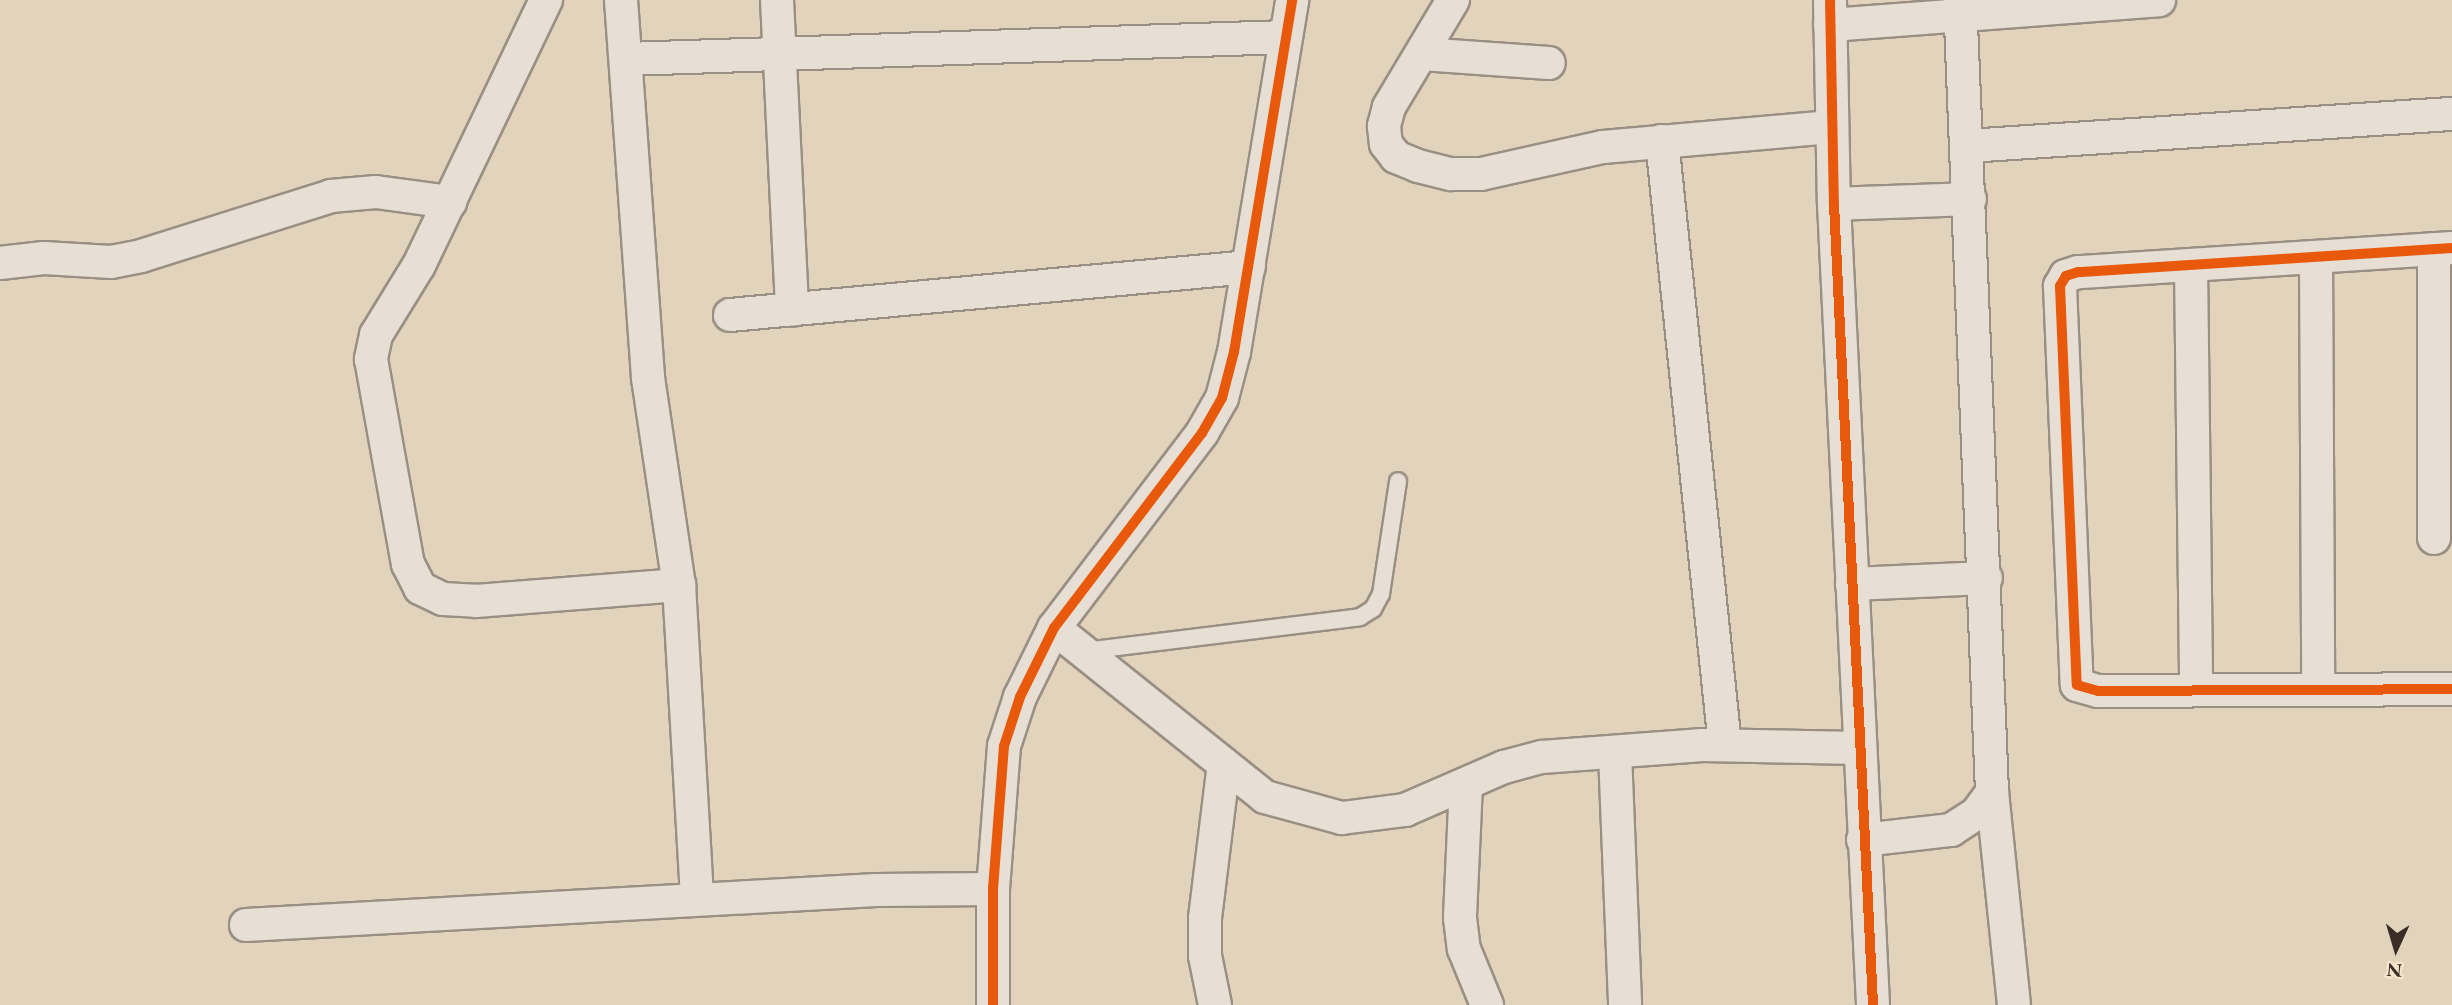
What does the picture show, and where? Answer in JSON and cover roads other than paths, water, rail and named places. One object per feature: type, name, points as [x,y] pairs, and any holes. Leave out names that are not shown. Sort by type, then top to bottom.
[{"type":"street","points":[[546,0],[419,265],[376,335],[371,359],[408,564],[420,588],[443,599],[476,601],[679,585]]},
{"type":"street","points":[[621,0],[648,378],[679,585],[697,898]]},
{"type":"street","points":[[777,0],[792,310]]},
{"type":"street","points":[[993,1005],[993,889],[1004,746],[1020,697],[1055,628],[1202,433],[1222,398],[1249,267],[1292,0]]},
{"type":"street","points":[[1453,0],[1388,107],[1384,126],[1386,144],[1396,157],[1418,166],[1451,174],[1481,174],[1603,147],[1831,127]]},
{"type":"street","points":[[1873,1005],[1834,204],[1830,13],[2159,0]]},
{"type":"street","points":[[1960,6],[1986,578],[1992,792],[2014,1005]]},
{"type":"street","points":[[627,59],[1285,37]]},
{"type":"street","points":[[1422,54],[1549,63]]},
{"type":"street","points":[[1968,146],[2452,114]]},
{"type":"street","points":[[1662,141],[1725,744]]},
{"type":"street","points":[[0,263],[44,258],[85,263],[121,260],[331,196],[376,192],[450,202]]},
{"type":"street","points":[[1834,204],[1970,199]]},
{"type":"street","points":[[2434,538],[2443,249],[2078,272],[2066,276],[2060,286],[2077,685],[2098,691],[2452,689]]},
{"type":"street","points":[[2316,257],[2330,690]]},
{"type":"street","points":[[2191,265],[2196,690]]},
{"type":"street","points":[[730,315],[1249,267]]},
{"type":"street","points":[[1852,584],[1986,578]]},
{"type":"street","points":[[1055,628],[1265,797],[1342,818],[1405,810],[1504,767],[1542,757],[1725,744],[1859,748]]},
{"type":"street","points":[[1615,753],[1625,1005]]},
{"type":"street","points":[[1215,1005],[1205,956],[1205,918],[1224,764]]},
{"type":"street","points":[[1466,784],[1460,918],[1464,949],[1487,1005]]},
{"type":"street","points":[[1863,840],[1951,830],[1977,813],[1992,792]]},
{"type":"street","points":[[246,925],[697,898],[993,889]]},
{"type":"lane","points":[[1084,652],[1360,617],[1374,608],[1381,594],[1398,481]]}]
